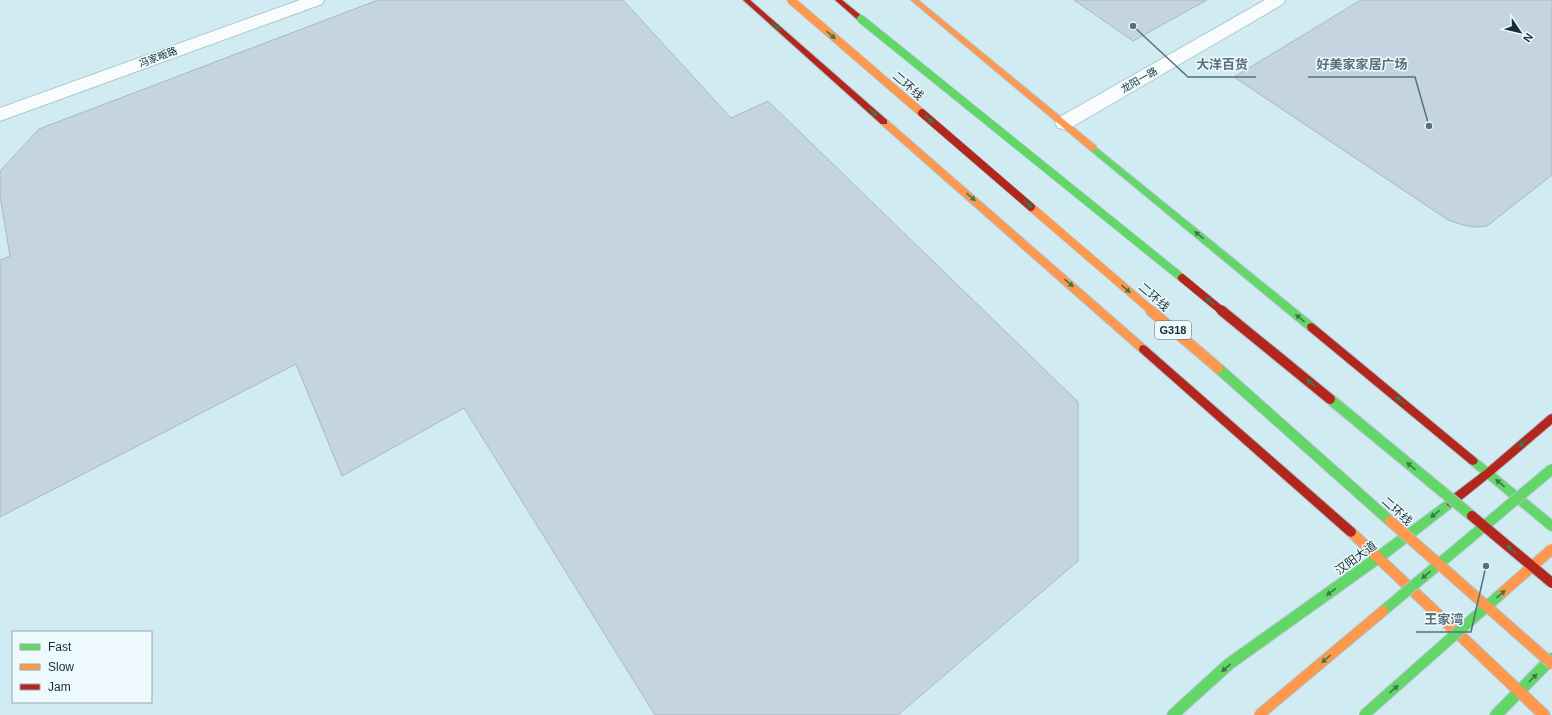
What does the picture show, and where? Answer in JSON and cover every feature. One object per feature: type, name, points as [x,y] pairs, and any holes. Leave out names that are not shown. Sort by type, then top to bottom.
[{"type":"main road","points":[[746,0],[1379,557],[1544,715]]},
{"type":"main road","name":"二环线","points":[[791,0],[1222,372],[1552,664]]},
{"type":"main road","name":"二环线","points":[[838,0],[1263,343],[1552,583]]},
{"type":"main road","points":[[914,0],[1552,526]]},
{"type":"main road","name":"汉阳大道","points":[[1173,715],[1229,664],[1379,557],[1488,473],[1552,418]]},
{"type":"main road","points":[[1260,715],[1552,469]]},
{"type":"main road","points":[[1364,715],[1552,549]]},
{"type":"main road","points":[[1496,715],[1552,658]]},
{"type":"street","name":"冯家畈路","points":[[0,115],[316,0]]},
{"type":"street","name":"龙阳一路","points":[[1064,123],[1278,0]]},
{"type":"building","points":[[378,0],[623,0],[731,118],[768,101],[1078,402],[1078,561],[898,715],[655,715],[464,408],[342,476],[296,364],[0,517],[0,260],[10,256],[0,196],[0,171],[39,129]]},
{"type":"building","points":[[1074,0],[1207,0],[1133,41]]},
{"type":"building","points":[[1361,0],[1552,0],[1552,175],[1487,226],[1475,227],[1463,225],[1448,220],[1234,77]]},
{"type":"traffic: fast","points":[[861,19],[1182,278]]},
{"type":"traffic: fast","points":[[1093,148],[1311,327]]},
{"type":"traffic: fast","points":[[1218,368],[1390,521]]},
{"type":"traffic: fast","points":[[1330,399],[1472,516]]},
{"type":"traffic: fast","points":[[1473,461],[1552,526]]},
{"type":"traffic: fast","points":[[1383,611],[1552,469]]},
{"type":"traffic: fast","points":[[1173,715],[1229,664],[1379,557],[1451,502]]},
{"type":"traffic: fast","points":[[1364,715],[1503,592]]},
{"type":"traffic: fast","points":[[1496,715],[1552,658]]},
{"type":"traffic: slow","points":[[791,0],[922,113]]},
{"type":"traffic: slow","points":[[914,0],[1093,148]]},
{"type":"traffic: slow","points":[[884,122],[1143,349]]},
{"type":"traffic: slow","points":[[1031,207],[1218,368]]},
{"type":"traffic: slow","points":[[1390,521],[1552,664]]},
{"type":"traffic: slow","points":[[1351,532],[1544,715]]},
{"type":"traffic: slow","points":[[1503,592],[1552,549]]},
{"type":"traffic: slow","points":[[1259,715],[1383,611]]},
{"type":"traffic: jam","points":[[746,0],[884,122]]},
{"type":"traffic: jam","points":[[838,0],[861,19]]},
{"type":"traffic: jam","points":[[922,113],[1031,207]]},
{"type":"traffic: jam","points":[[1182,278],[1330,399]]},
{"type":"traffic: jam","points":[[1311,327],[1473,461]]},
{"type":"traffic: jam","points":[[1143,349],[1351,532]]},
{"type":"traffic: jam","points":[[1451,502],[1488,473],[1552,418]]},
{"type":"traffic: jam","points":[[1472,516],[1552,583]]},
{"type":"place","name":"大洋百货","points":[[1133,26]]},
{"type":"place","name":"好美家家居广场","points":[[1429,126]]},
{"type":"place","name":"王家湾","points":[[1486,566]]}]
